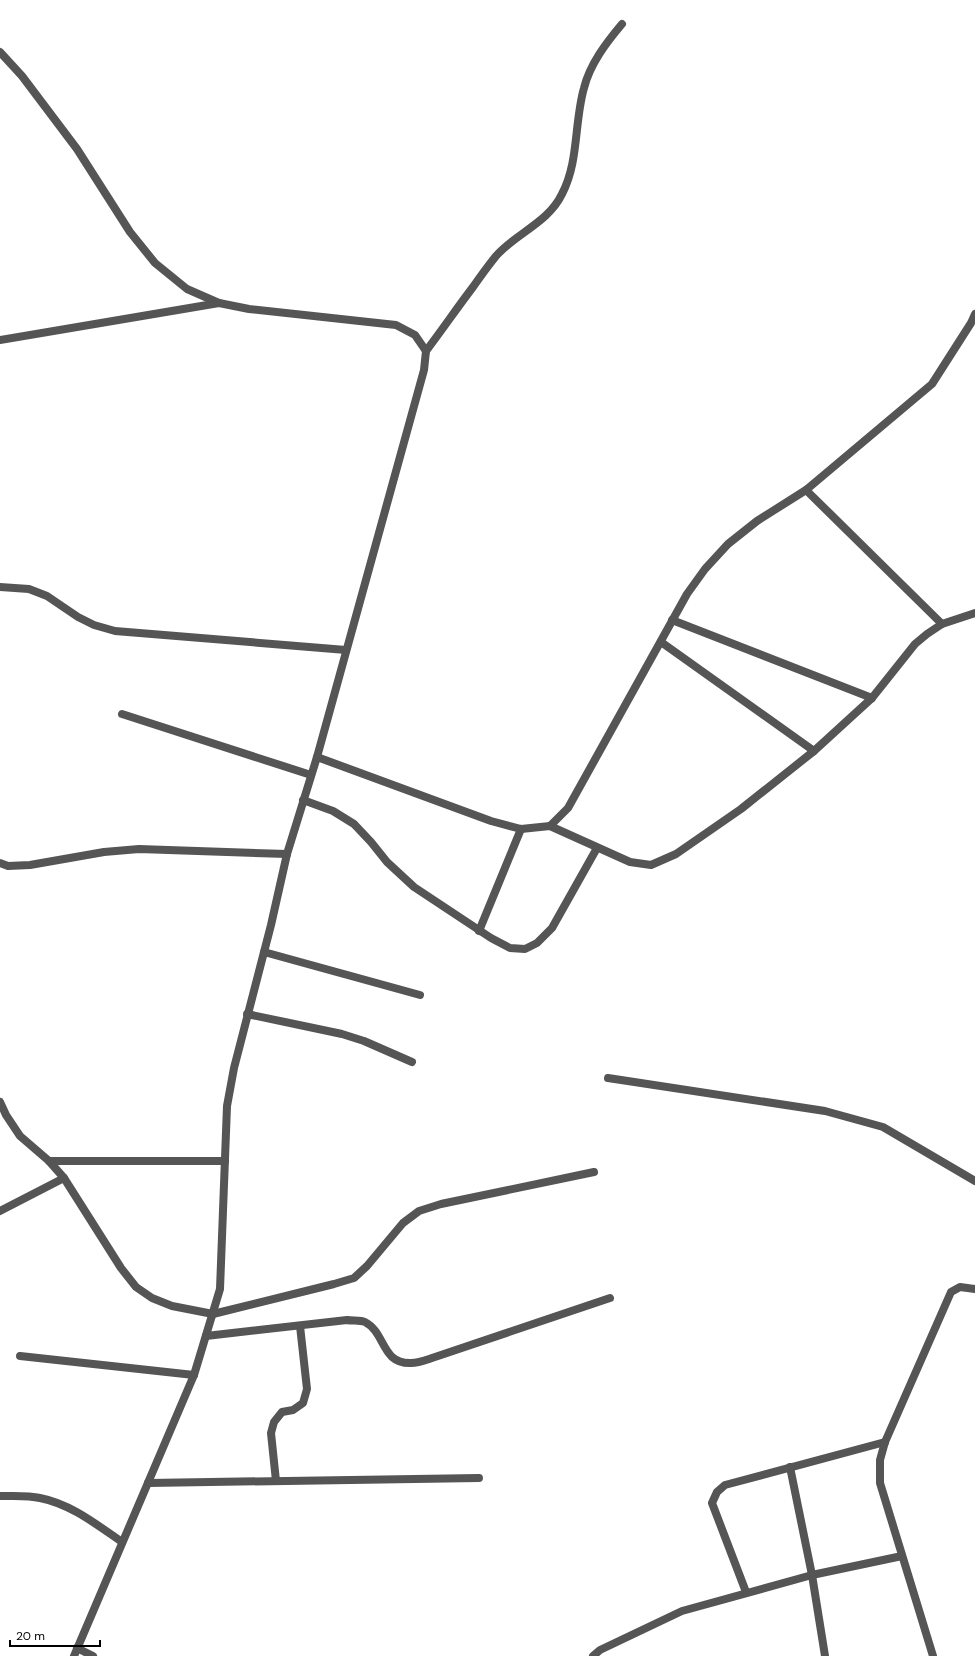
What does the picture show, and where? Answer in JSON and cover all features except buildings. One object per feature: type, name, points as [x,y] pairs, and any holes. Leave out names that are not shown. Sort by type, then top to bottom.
[{"type":"street","points":[[74,1656],[194,1375],[220,1289],[227,1106],[234,1068],[264,952],[286,854],[317,757],[424,370],[426,351],[496,256],[513,240],[534,226],[550,211],[562,195],[570,173],[584,88],[593,65],[606,43],[622,24]]},
{"type":"street","points":[[0,52],[22,76],[77,149],[130,232],[155,263],[187,289],[220,303],[249,309],[396,326],[415,335],[426,351]]},
{"type":"street","points":[[0,340],[220,303]]},
{"type":"street","points":[[550,826],[568,808],[672,620],[687,594],[705,569],[728,544],[756,521],[806,490],[932,384],[971,323],[975,314]]},
{"type":"street","points":[[806,490],[942,624]]},
{"type":"street","points":[[0,586],[29,589],[47,596],[78,617],[94,625],[115,631],[346,650]]},
{"type":"street","points":[[317,757],[491,821],[522,829],[550,826],[630,862],[651,865],[676,854],[740,809],[814,751],[872,698],[916,644],[927,634],[942,624],[975,613]]},
{"type":"street","points":[[672,620],[872,698]]},
{"type":"street","points":[[661,642],[814,751]]},
{"type":"street","points":[[122,714],[311,775]]},
{"type":"street","points":[[303,800],[333,811],[354,824],[387,862],[414,887],[479,931],[510,948],[525,949],[537,943],[552,928],[597,848]]},
{"type":"street","points":[[479,931],[522,829]]},
{"type":"street","points":[[0,863],[8,866],[30,865],[104,852],[139,849],[286,854]]},
{"type":"street","points":[[264,952],[420,994]]},
{"type":"street","points":[[248,1014],[342,1034],[364,1041],[412,1062]]},
{"type":"street","points":[[608,1078],[825,1111],[883,1127],[975,1181]]},
{"type":"street","points":[[0,1102],[6,1115],[20,1136],[49,1161],[64,1178],[121,1268],[136,1286],[152,1298],[172,1306],[213,1314],[354,1278],[367,1266],[403,1223],[419,1211],[441,1204],[594,1172]]},
{"type":"street","points":[[49,1161],[225,1160]]},
{"type":"street","points":[[0,1211],[64,1178]]},
{"type":"street","points":[[933,1656],[880,1483],[880,1460],[885,1442],[952,1292],[960,1287],[975,1289]]},
{"type":"street","points":[[206,1336],[347,1320],[365,1321],[377,1332],[386,1351],[396,1360],[411,1363],[432,1358],[610,1298]]},
{"type":"street","points":[[276,1481],[271,1433],[274,1422],[282,1412],[293,1410],[303,1403],[307,1389],[300,1326]]},
{"type":"street","points":[[20,1356],[194,1375]]},
{"type":"street","points":[[746,1592],[712,1503],[717,1492],[725,1485],[885,1442]]},
{"type":"street","points":[[790,1467],[812,1575],[825,1656]]},
{"type":"street","points":[[148,1483],[478,1478]]},
{"type":"street","points":[[0,1496],[40,1498],[62,1504],[85,1517],[122,1542]]},
{"type":"street","points":[[593,1656],[600,1650],[682,1611],[746,1592],[812,1575],[902,1556]]},
{"type":"street","points":[[77,1648],[93,1656]]}]
